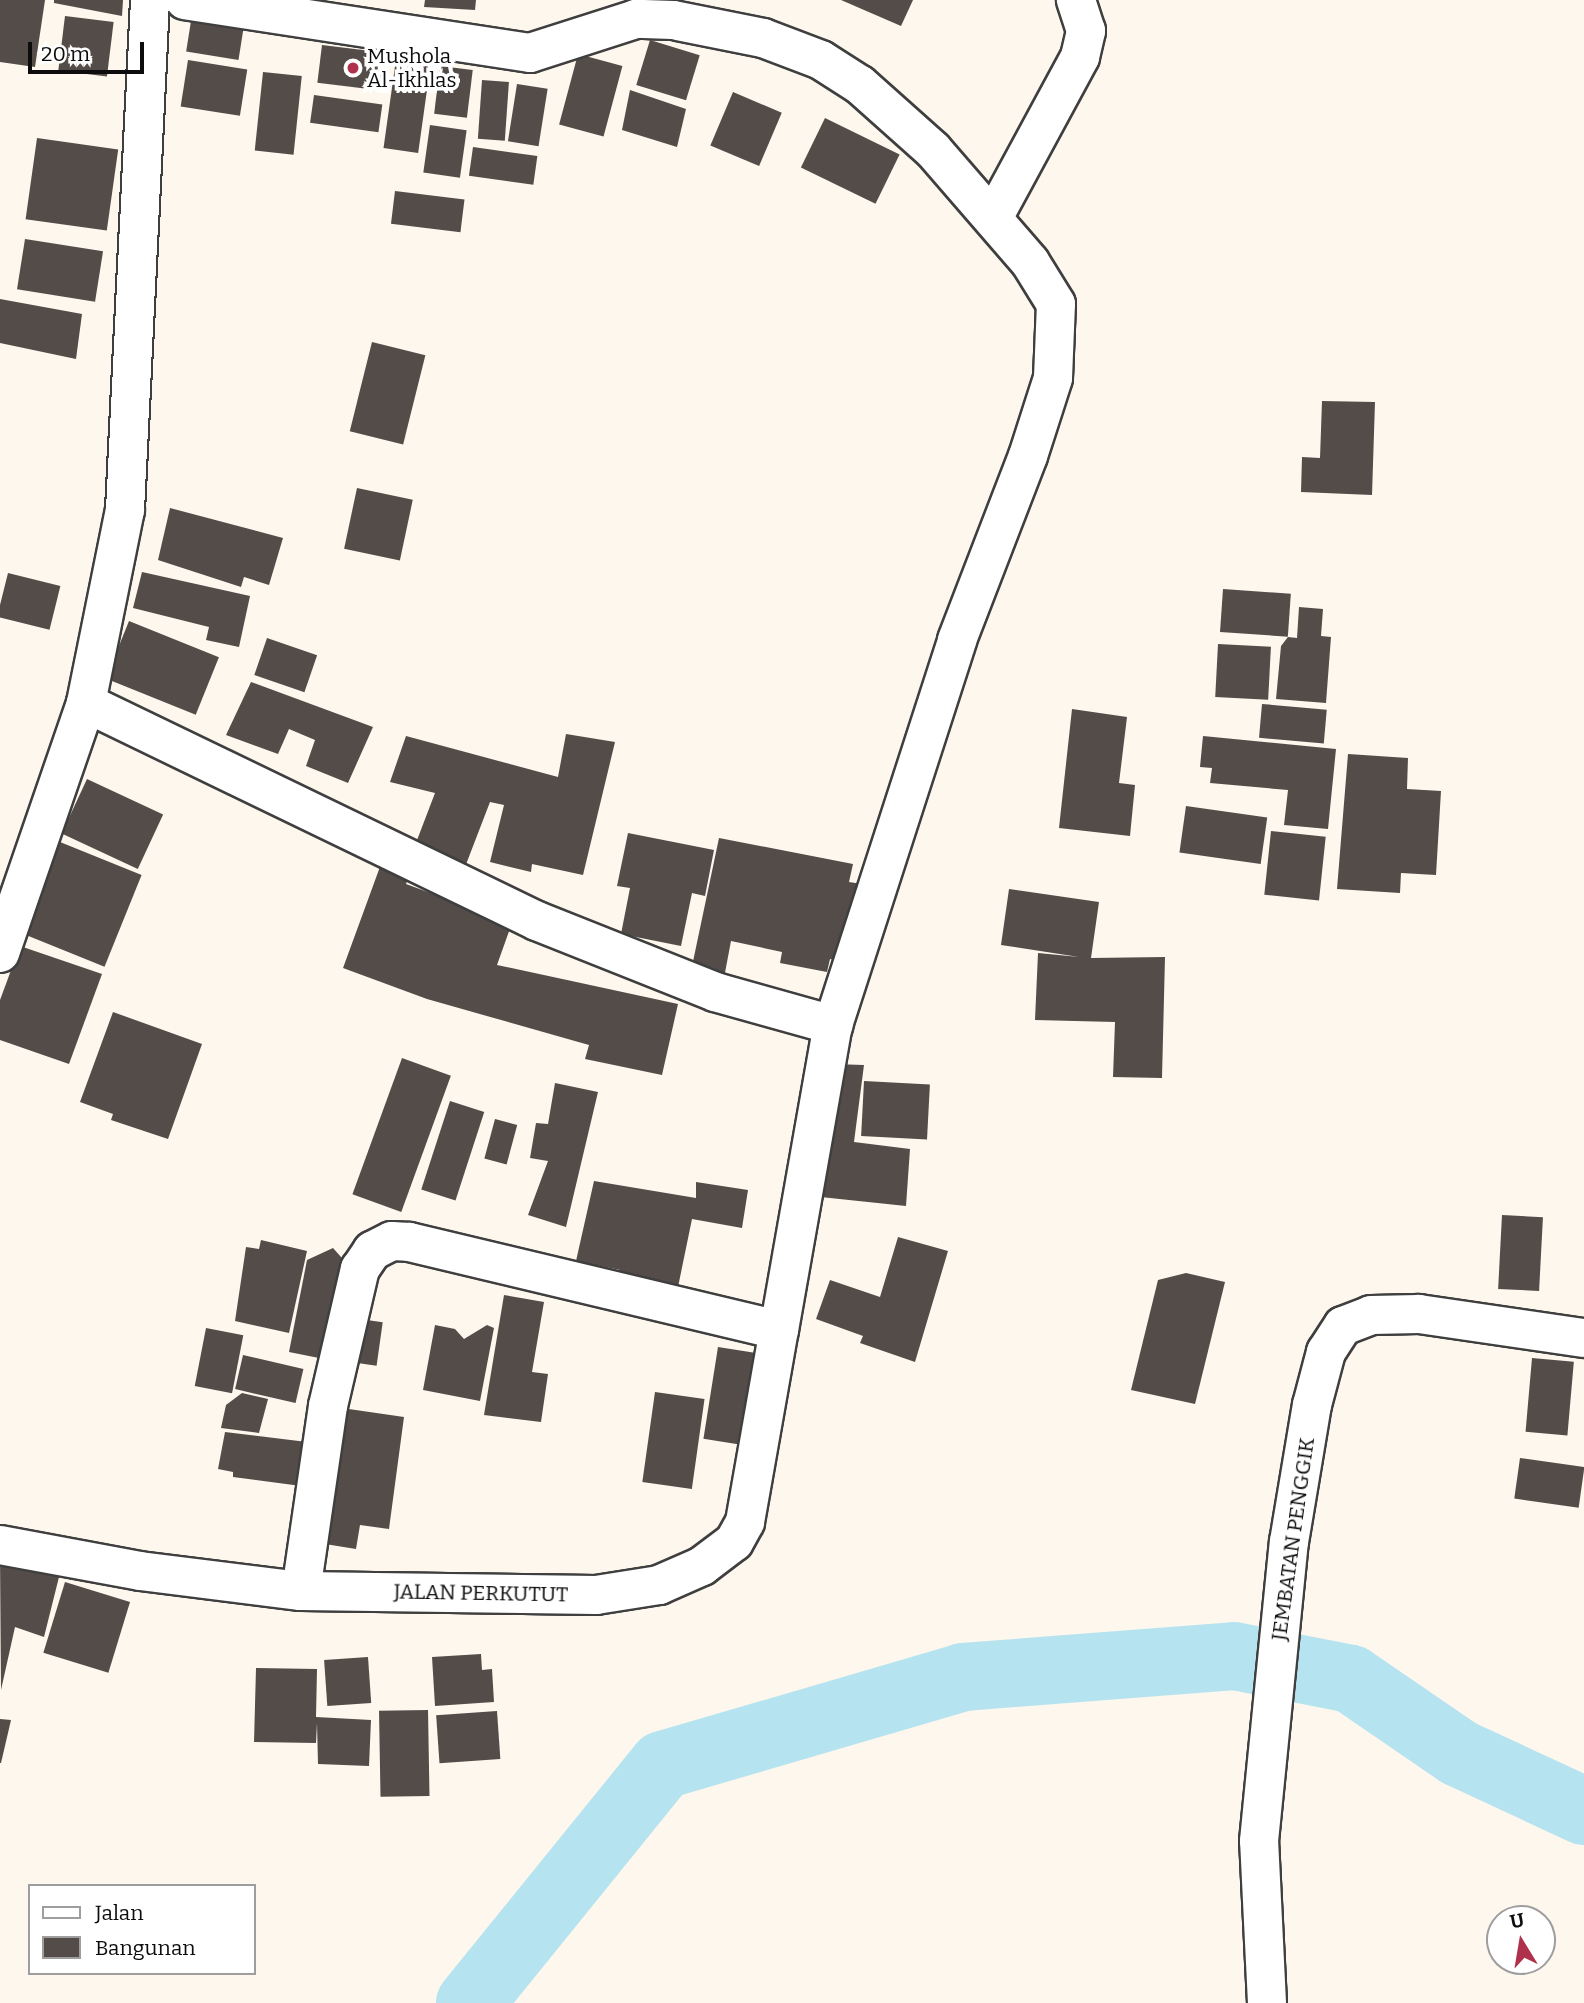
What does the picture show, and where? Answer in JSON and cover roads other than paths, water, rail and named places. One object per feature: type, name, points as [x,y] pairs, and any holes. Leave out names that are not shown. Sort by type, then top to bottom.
[{"type":"street","points":[[0,953],[86,703],[125,510],[150,0]]},
{"type":"street","name":"JALAN PERKUTUT","points":[[0,1545],[140,1571],[301,1591],[596,1595],[659,1585],[702,1566],[734,1542],[745,1522],[833,1025],[957,640],[1028,456],[1053,378],[1056,304],[993,218],[933,150],[860,85],[821,60],[763,38],[673,20],[636,19],[549,49],[509,52],[185,0]]},
{"type":"street","points":[[993,218],[1080,57],[1086,31],[1076,0]]},
{"type":"street","points":[[86,703],[537,921],[715,992],[833,1025]]},
{"type":"street","points":[[301,1591],[328,1406],[359,1269],[372,1251],[392,1241],[408,1242],[779,1330]]},
{"type":"street","name":"JEMBATAN PENGGIK","points":[[1267,2003],[1259,1841],[1274,1674],[1312,1405],[1326,1352],[1343,1326],[1371,1315],[1419,1314],[1584,1338]]},
{"type":"waterway","points":[[470,2003],[663,1765],[963,1677],[1234,1656],[1351,1679],[1459,1753],[1584,1811]]},
{"type":"place","name":"Mushola Al-Ikhlas","points":[[353,68]]}]
